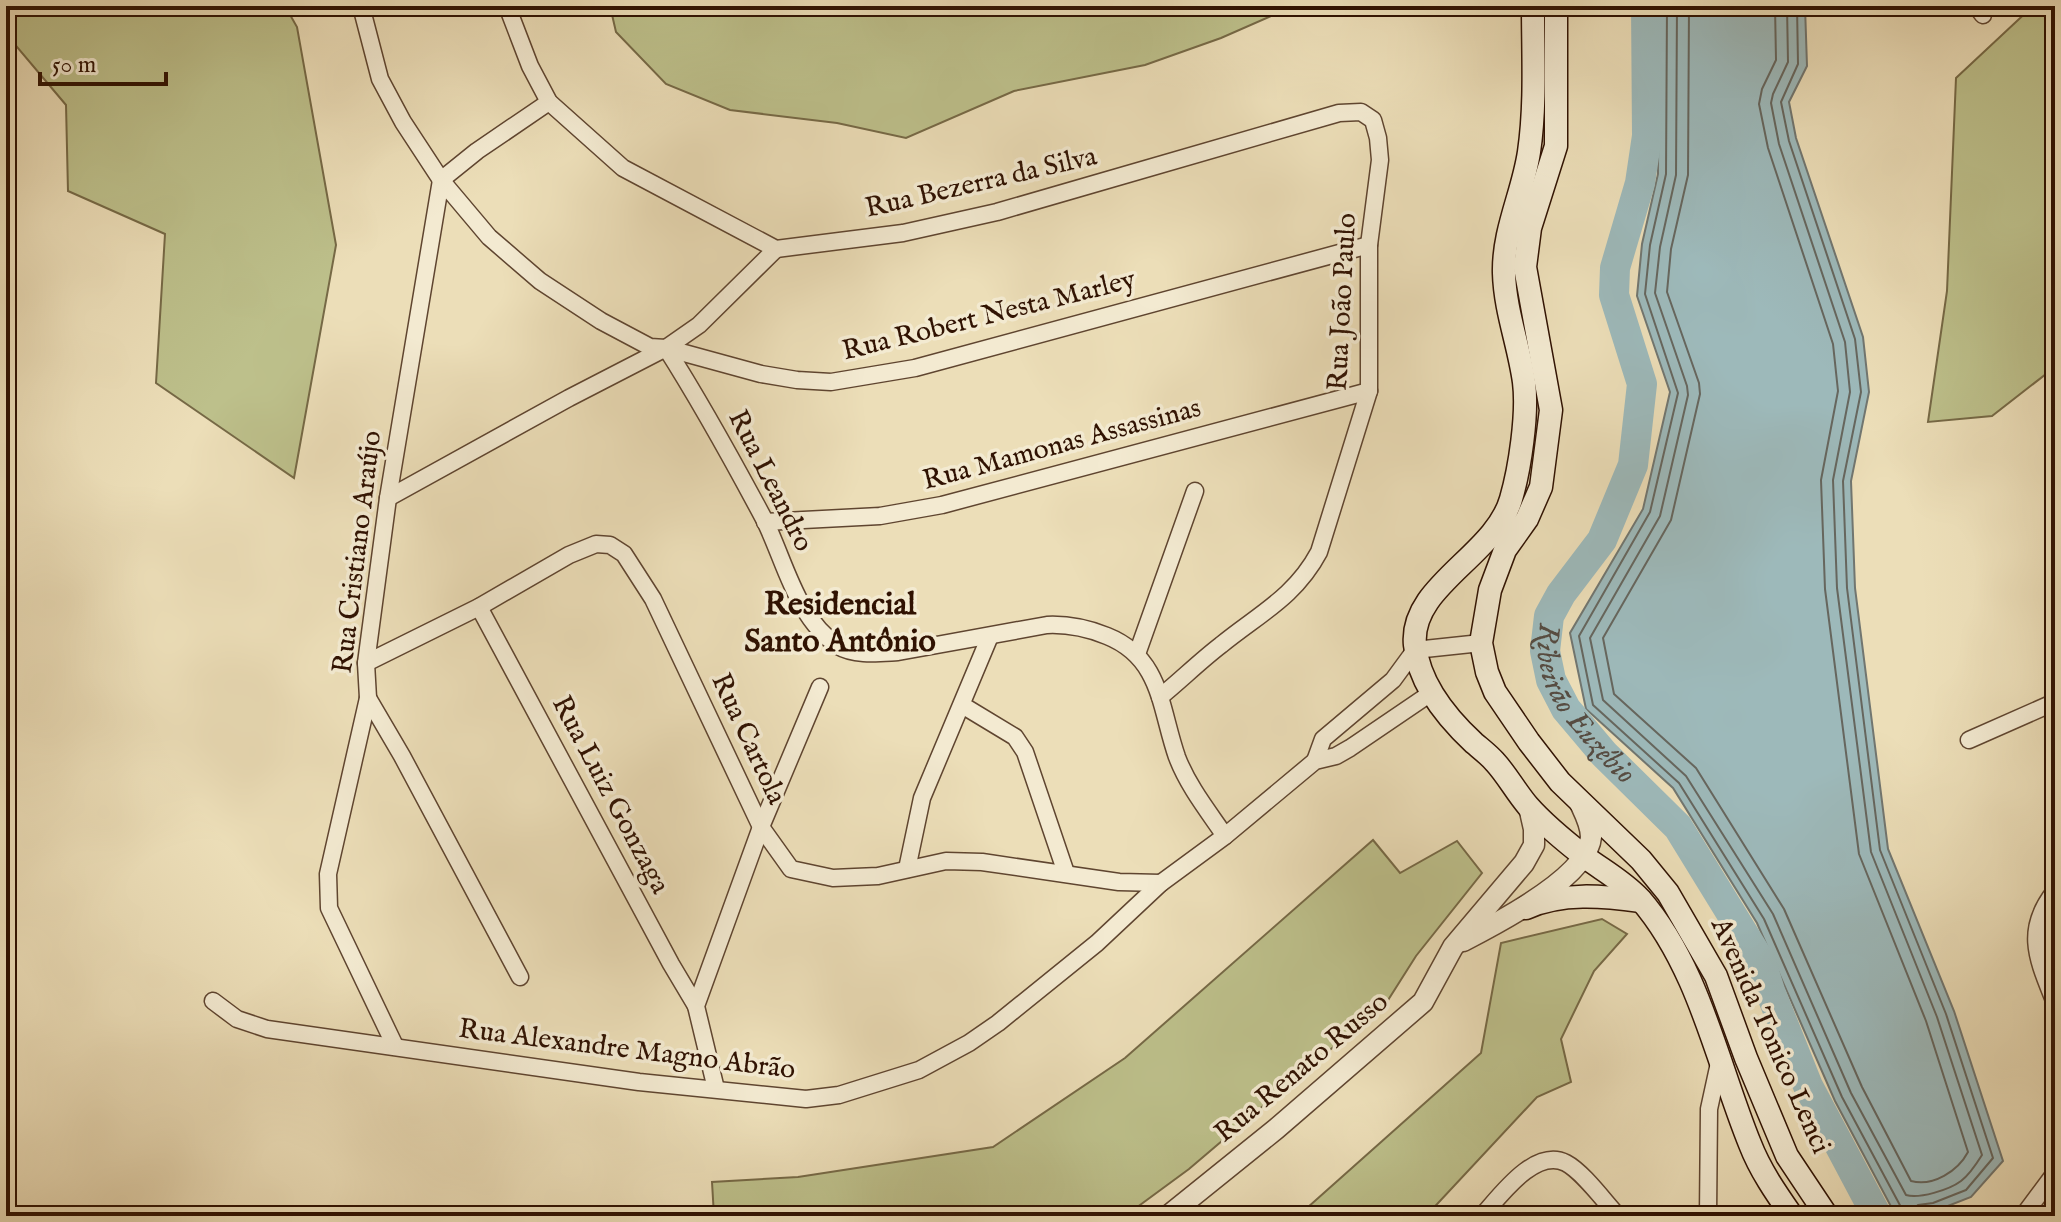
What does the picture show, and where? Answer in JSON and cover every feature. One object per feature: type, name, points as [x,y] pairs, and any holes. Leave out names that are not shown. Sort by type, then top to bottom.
[{"type":"main road","name":"Avenida Tonico Lenci","points":[[1533,6],[1529,152],[1510,218],[1504,271],[1508,316],[1524,382],[1525,419],[1511,500],[1500,525],[1483,546],[1434,592],[1422,610],[1414,631],[1415,650],[1431,693],[1452,721],[1494,760],[1529,807],[1585,857],[1615,875],[1641,901],[1668,938],[1685,970],[1751,1148],[1766,1178],[1792,1216]]},
{"type":"main road","name":"Avenida Tonico Lenci","points":[[1556,6],[1556,146],[1530,228],[1525,267],[1551,410],[1547,453],[1541,487],[1527,519],[1505,550],[1490,590],[1481,643],[1487,672],[1495,692],[1529,742],[1569,790],[1641,860],[1668,893],[1692,931],[1716,976],[1787,1156],[1827,1216]]},
{"type":"main road","points":[[1494,760],[1540,804],[1558,816],[1570,814],[1569,790]]},
{"type":"main road","points":[[1526,908],[1561,897],[1608,896],[1641,901]]},
{"type":"street","name":"Rua Robert Nesta Marley","points":[[361,6],[380,79],[403,122],[441,180],[489,237],[540,281],[601,321],[650,347],[666,348],[761,374],[831,382],[915,368],[1369,245]]},
{"type":"street","points":[[388,498],[666,348],[699,325],[776,249],[623,168],[549,102],[530,66],[507,6]]},
{"type":"street","points":[[441,180],[477,151],[549,102]]},
{"type":"street","name":"Rua Bezerra da Silva","points":[[776,249],[903,233],[997,212],[1339,113],[1361,112],[1373,120]]},
{"type":"street","name":"Rua João Paulo","points":[[1160,697],[1221,645],[1286,596],[1307,574],[1319,552],[1369,391],[1369,245],[1380,160],[1373,120]]},
{"type":"street","name":"Rua Cristiano Araújo","points":[[395,1046],[327,900],[328,874],[368,698],[366,663],[388,498],[441,180]]},
{"type":"street","name":"Rua Leandro","points":[[666,348],[706,412],[765,522],[803,607],[822,632],[839,647],[874,654],[898,652],[1047,625],[1069,624],[1118,640],[1137,654]]},
{"type":"street","name":"Rua Mamonas Assassinas","points":[[765,522],[880,516],[942,505],[1369,391]]},
{"type":"street","points":[[1195,491],[1137,654],[1160,697],[1178,758],[1189,783],[1225,836]]},
{"type":"street","name":"Rua Cartola","points":[[366,663],[479,607],[580,549],[596,544],[610,545],[624,554],[653,599],[761,827],[786,863],[800,872],[844,878],[878,876],[946,861],[982,862],[1119,882],[1161,883]]},
{"type":"street","name":"Rua Luiz Gonzaga","points":[[479,607],[663,951],[696,1006],[716,1089]]},
{"type":"street","points":[[907,869],[922,798],[990,636]]},
{"type":"street","points":[[1315,761],[1323,739],[1393,680],[1415,650],[1481,643]]},
{"type":"street","points":[[696,1006],[761,827],[820,687]]},
{"type":"street","points":[[1315,761],[1343,752],[1431,693]]},
{"type":"street","points":[[368,698],[520,977]]},
{"type":"street","points":[[1969,740],[2055,702]]},
{"type":"street","points":[[962,705],[1019,741],[1066,873]]},
{"type":"street","points":[[1362,706],[1381,724]]},
{"type":"street","name":"Rua Alexandre Magno Abrão","points":[[213,1001],[237,1019],[267,1029],[639,1082],[806,1099],[839,1095],[919,1070],[998,1023],[1097,943],[1161,883],[1225,836],[1315,761]]},
{"type":"street","points":[[1453,947],[1526,908],[1585,857],[1591,837],[1589,822],[1569,790]]},
{"type":"street","name":"Rua Renato Russo","points":[[1168,1216],[1276,1129],[1423,1002],[1453,947],[1524,863],[1534,845],[1529,807]]},
{"type":"street","points":[[2055,891],[2038,916],[2035,936],[2042,969],[2055,1003]]},
{"type":"street","points":[[1708,1216],[1709,1109],[1719,1063]]},
{"type":"street","points":[[1482,1216],[1504,1190],[1530,1167],[1548,1160],[1564,1162],[1573,1169],[1618,1216]]},
{"type":"street","points":[[2023,1216],[2055,1173]]},
{"type":"green space","points":[[6,6],[285,6],[297,27],[336,245],[294,478],[156,383],[165,234],[68,191],[66,105],[6,34]]},
{"type":"green space","points":[[610,6],[1294,6],[1221,38],[1145,65],[1014,91],[906,138],[837,123],[730,110],[666,84],[616,32]]},
{"type":"green space","points":[[2033,6],[2055,6],[2055,367],[1992,416],[1928,422],[1947,291],[1956,78]]},
{"type":"green space","points":[[1373,840],[1400,873],[1457,841],[1482,873],[1416,956],[1383,1008],[1189,1169],[1125,1216],[714,1216],[712,1182],[798,1177],[993,1147],[1125,1058]]},
{"type":"green space","points":[[1602,919],[1627,934],[1594,971],[1561,1039],[1571,1082],[1537,1097],[1426,1216],[1298,1216],[1481,1053],[1501,943]]},
{"type":"water","points":[[1659,6],[1805,6],[1807,66],[1789,102],[1796,138],[1863,337],[1869,392],[1851,481],[1855,588],[1888,849],[1954,1011],[2003,1161],[1971,1197],[1935,1211],[1895,1214],[1835,1101],[1757,923],[1673,788],[1586,709],[1570,633],[1643,509],[1670,392],[1637,296],[1642,244],[1658,174]]},
{"type":"waterway","name":"Ribeirão Euzébio","points":[[1646,6],[1647,136],[1640,183],[1615,268],[1614,295],[1642,384],[1633,465],[1602,540],[1561,594],[1549,616],[1545,651],[1551,680],[1566,709],[1604,754],[1678,827],[1761,962],[1808,1086],[1877,1216]]},
{"type":"district","name":"Residencial Santo Antônio","points":[[840,624]]}]
